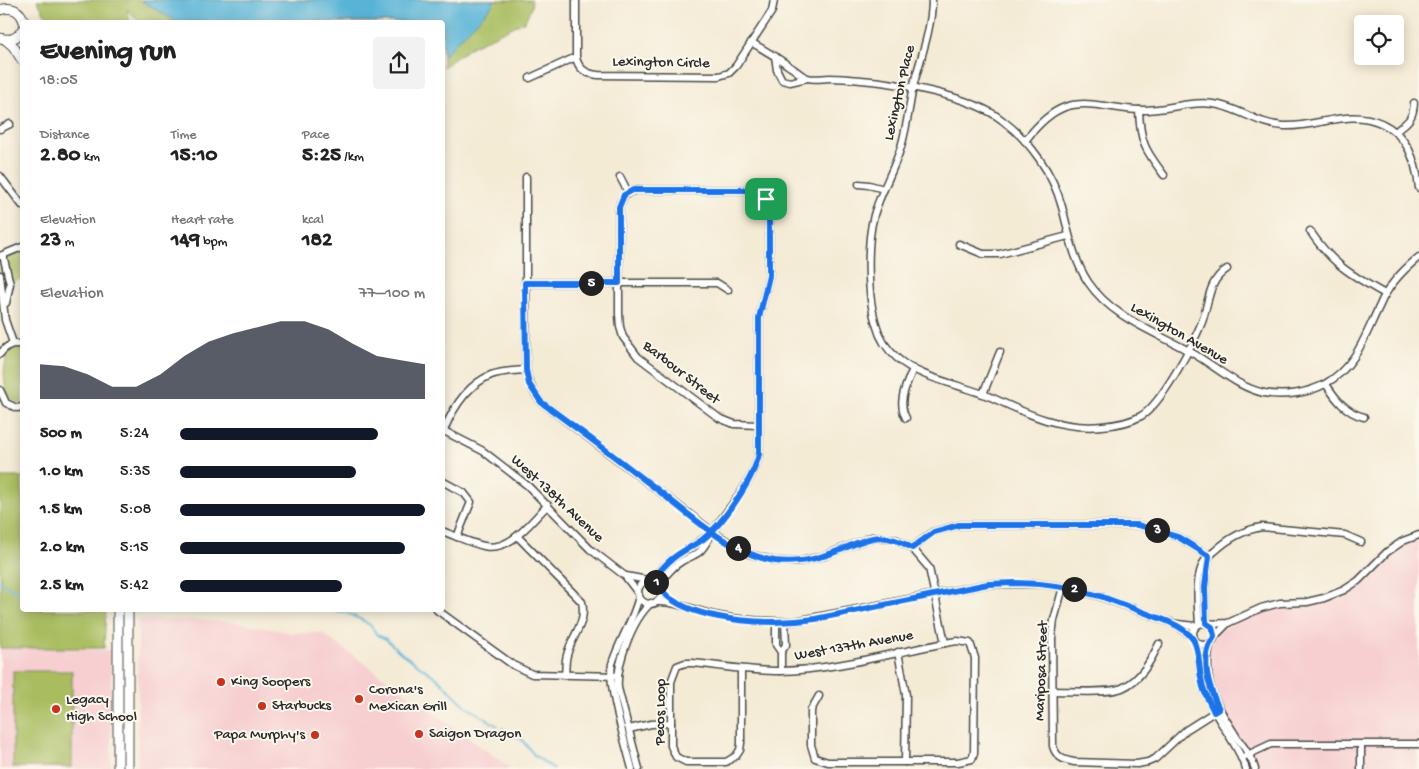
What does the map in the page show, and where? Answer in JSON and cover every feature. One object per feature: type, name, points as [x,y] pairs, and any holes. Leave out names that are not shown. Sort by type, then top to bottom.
[{"type":"main road","points":[[3,6],[16,10],[20,13],[23,20]]},
{"type":"main road","points":[[2,39],[16,38],[20,36]]},
{"type":"main road","points":[[2,39],[13,46],[20,57]]},
{"type":"main road","points":[[118,612],[118,769]]},
{"type":"main road","points":[[128,612],[128,769]]},
{"type":"street","points":[[530,78],[576,56],[576,0]]},
{"type":"street","name":"Lexington Circle","points":[[576,56],[578,65],[582,70],[593,75],[719,76],[731,71],[772,11],[774,0]]},
{"type":"street","name":"Lexington Place","points":[[932,0],[931,20],[913,89],[902,146],[877,208],[870,233],[872,310],[884,343],[896,357],[913,369],[984,394],[1026,414],[1052,423],[1075,427],[1120,424],[1142,415],[1155,404],[1188,350],[1203,320],[1213,283],[1219,273],[1227,269]]},
{"type":"street","points":[[751,42],[807,78]]},
{"type":"street","name":"Lexington Avenue","points":[[775,56],[777,70],[782,80],[790,82],[807,78],[862,80],[944,94],[988,111],[1004,120],[1025,141],[1049,174],[1062,206],[1068,236],[1082,271],[1089,284],[1104,301],[1132,322],[1188,350],[1238,384],[1263,393],[1295,393],[1326,384],[1345,369],[1356,358],[1385,294],[1403,270],[1419,256]]},
{"type":"street","points":[[1395,132],[1413,115],[1414,103]]},
{"type":"street","points":[[1025,141],[1031,132],[1051,114],[1071,106],[1089,104],[1139,110],[1214,104],[1231,108],[1262,122],[1274,125],[1296,126],[1340,118],[1362,117],[1380,122],[1402,139],[1412,155],[1419,188]]},
{"type":"street","points":[[1139,110],[1140,130],[1145,149],[1164,175]]},
{"type":"street","points":[[0,129],[10,124]]},
{"type":"street","points":[[0,176],[20,202]]},
{"type":"street","points":[[526,177],[526,370],[529,384],[541,402],[713,532],[746,553],[781,562],[797,562],[824,556],[872,537],[895,539],[912,548],[929,568],[945,643]]},
{"type":"street","points":[[620,177],[628,192],[638,190],[755,190],[764,195],[769,206],[769,276],[759,318],[759,454],[756,467],[708,542],[699,552],[679,563],[664,578],[660,597],[643,612],[625,647],[614,676],[613,694],[632,769]]},
{"type":"street","points":[[764,195],[774,184]]},
{"type":"street","points":[[859,184],[884,189]]},
{"type":"street","name":"Barbour Street","points":[[628,192],[621,199],[619,207],[620,327],[626,342],[638,357],[719,418],[734,424],[758,425]]},
{"type":"street","points":[[1310,231],[1322,249],[1339,266],[1385,294]]},
{"type":"street","points":[[959,244],[982,254],[1000,254],[1068,236]]},
{"type":"street","points":[[5,306],[10,284],[1,255],[20,248]]},
{"type":"street","points":[[0,275],[5,306],[5,320],[13,344]]},
{"type":"street","points":[[525,283],[717,283],[728,290]]},
{"type":"street","points":[[0,354],[6,347],[13,344],[20,345]]},
{"type":"street","points":[[984,394],[1000,352]]},
{"type":"street","points":[[906,418],[902,404],[905,388],[913,369]]},
{"type":"street","points":[[445,426],[455,405],[465,393],[482,380],[492,375],[526,370]]},
{"type":"street","points":[[1326,384],[1338,401],[1356,414],[1364,417]]},
{"type":"street","points":[[0,390],[6,402],[17,408],[20,407]]},
{"type":"street","points":[[0,408],[6,402]]},
{"type":"street","name":"West 138th Avenue","points":[[445,431],[468,442],[499,462],[528,486],[590,549],[625,576],[638,595]]},
{"type":"street","points":[[445,483],[464,493],[471,502],[458,536]]},
{"type":"street","points":[[445,532],[473,543],[490,547],[503,545],[517,536],[548,505]]},
{"type":"street","points":[[912,548],[934,532],[959,525],[1138,525],[1178,537],[1209,556]]},
{"type":"street","points":[[1246,769],[1242,758],[1202,684],[1194,639],[1193,631],[1202,624],[1209,556],[1224,542],[1238,533],[1262,527],[1345,535],[1361,542]]},
{"type":"street","points":[[640,769],[612,664],[636,608],[641,584],[658,574],[672,559],[713,532]]},
{"type":"street","points":[[1255,769],[1249,754],[1217,711],[1207,675],[1210,643],[1214,636],[1228,623],[1261,608],[1280,603],[1306,602],[1324,598],[1344,590],[1358,581],[1387,552],[1403,541],[1419,535]]},
{"type":"street","points":[[517,536],[582,602],[583,620],[567,655],[566,675]]},
{"type":"street","name":"West 138th Avenue","points":[[625,576],[649,580]]},
{"type":"street","points":[[649,580],[656,582],[661,589],[679,604]]},
{"type":"street","points":[[638,595],[644,602],[679,604],[719,616],[741,620],[786,622],[815,619],[988,584],[1040,584],[1063,587],[1100,596],[1175,624],[1204,645],[1210,643]]},
{"type":"street","name":"Mariposa Street","points":[[1063,587],[1054,620],[1052,636],[1053,746],[1057,756],[1066,761],[1074,762],[1107,764],[1148,762],[1155,759],[1186,730],[1217,711]]},
{"type":"street","points":[[440,612],[513,665],[532,674],[614,676]]},
{"type":"street","points":[[776,622],[776,645],[781,652]]},
{"type":"street","points":[[781,671],[781,652],[786,645],[786,622]]},
{"type":"street","points":[[1175,624],[1228,623]]},
{"type":"street","points":[[1202,624],[1214,630],[1214,636]]},
{"type":"street","name":"West 137th Avenue","points":[[677,666],[693,662],[741,669],[781,671],[833,665],[957,640],[970,643],[975,658],[975,746],[972,759],[958,762],[905,762]]},
{"type":"street","points":[[1052,691],[1123,688],[1146,668],[1159,644]]},
{"type":"street","points":[[819,696],[811,710],[812,745],[815,758],[828,762],[905,762],[906,695],[898,652]]},
{"type":"street","name":"Pecos Loop","points":[[677,666],[671,682],[672,752],[680,760],[686,762],[726,762],[736,756],[740,750],[741,669]]},
{"type":"street","points":[[629,729],[651,724],[671,723]]},
{"type":"street","points":[[1242,758],[1272,744],[1419,744]]},
{"type":"street","points":[[1361,744],[1361,769]]},
{"type":"shaded area","points":[[1419,535],[1419,749],[1417,749],[1417,769],[1254,769],[1211,691],[1210,643],[1214,637],[1223,629],[1261,608],[1307,602],[1344,590],[1387,552]]},
{"type":"shaded area","points":[[138,619],[242,623],[291,633],[322,633],[512,769],[138,769]]},
{"type":"shaded area","name":"Legacy High School","points":[[0,648],[111,650],[111,769],[0,769]]},
{"type":"green space","points":[[37,0],[532,0],[531,8],[525,21],[471,47],[445,66],[445,20],[138,20],[127,9],[130,20],[51,20],[44,13]]},
{"type":"green space","points":[[20,252],[20,279],[0,287],[0,261]]},
{"type":"green space","points":[[13,347],[20,348],[20,403],[15,402],[9,396],[4,379],[4,369],[9,352]]},
{"type":"green space","points":[[0,477],[20,477],[20,612],[106,612],[104,648],[0,648]]},
{"type":"green space","points":[[13,671],[72,671],[72,767],[13,767]]},
{"type":"water","points":[[140,0],[495,0],[491,7],[445,54],[445,20],[174,20]]},
{"type":"waterway","points":[[0,582],[20,593]]},
{"type":"waterway","points":[[341,612],[349,614],[371,626],[377,635],[386,639],[401,653],[437,678],[467,707],[498,726]]},
{"type":"waterway","points":[[502,728],[522,740],[535,756],[554,769]]},
{"type":"place","name":"King Soopers","points":[[221,682]]},
{"type":"place","name":"Corona's Mexican Grill","points":[[359,699]]},
{"type":"place","name":"Starbucks","points":[[262,706]]},
{"type":"place","name":"Legacy High School","points":[[56,709]]},
{"type":"place","name":"Saigon Dragon","points":[[419,734]]},
{"type":"place","name":"Papa Murphy's","points":[[315,735]]},
{"type":"route","points":[[766,199],[764,195],[755,190],[633,190],[624,195],[619,207],[619,283],[525,283],[527,378],[541,402],[713,532],[732,545],[746,553],[775,561],[797,562],[824,556],[872,537],[895,539],[912,548],[934,532],[959,525],[1138,525],[1178,537],[1209,556],[1205,587],[1206,623],[1214,630],[1214,636],[1210,643],[1207,675],[1211,691],[1219,709],[1214,712],[1202,684],[1199,656],[1193,637],[1175,624],[1100,596],[1063,587],[1016,583],[988,584],[815,619],[767,622],[741,620],[698,611],[669,598],[661,591],[659,584],[650,580],[672,559],[713,532],[748,482],[756,467],[759,454],[759,318],[760,307],[769,276],[769,206],[766,199]]}]
